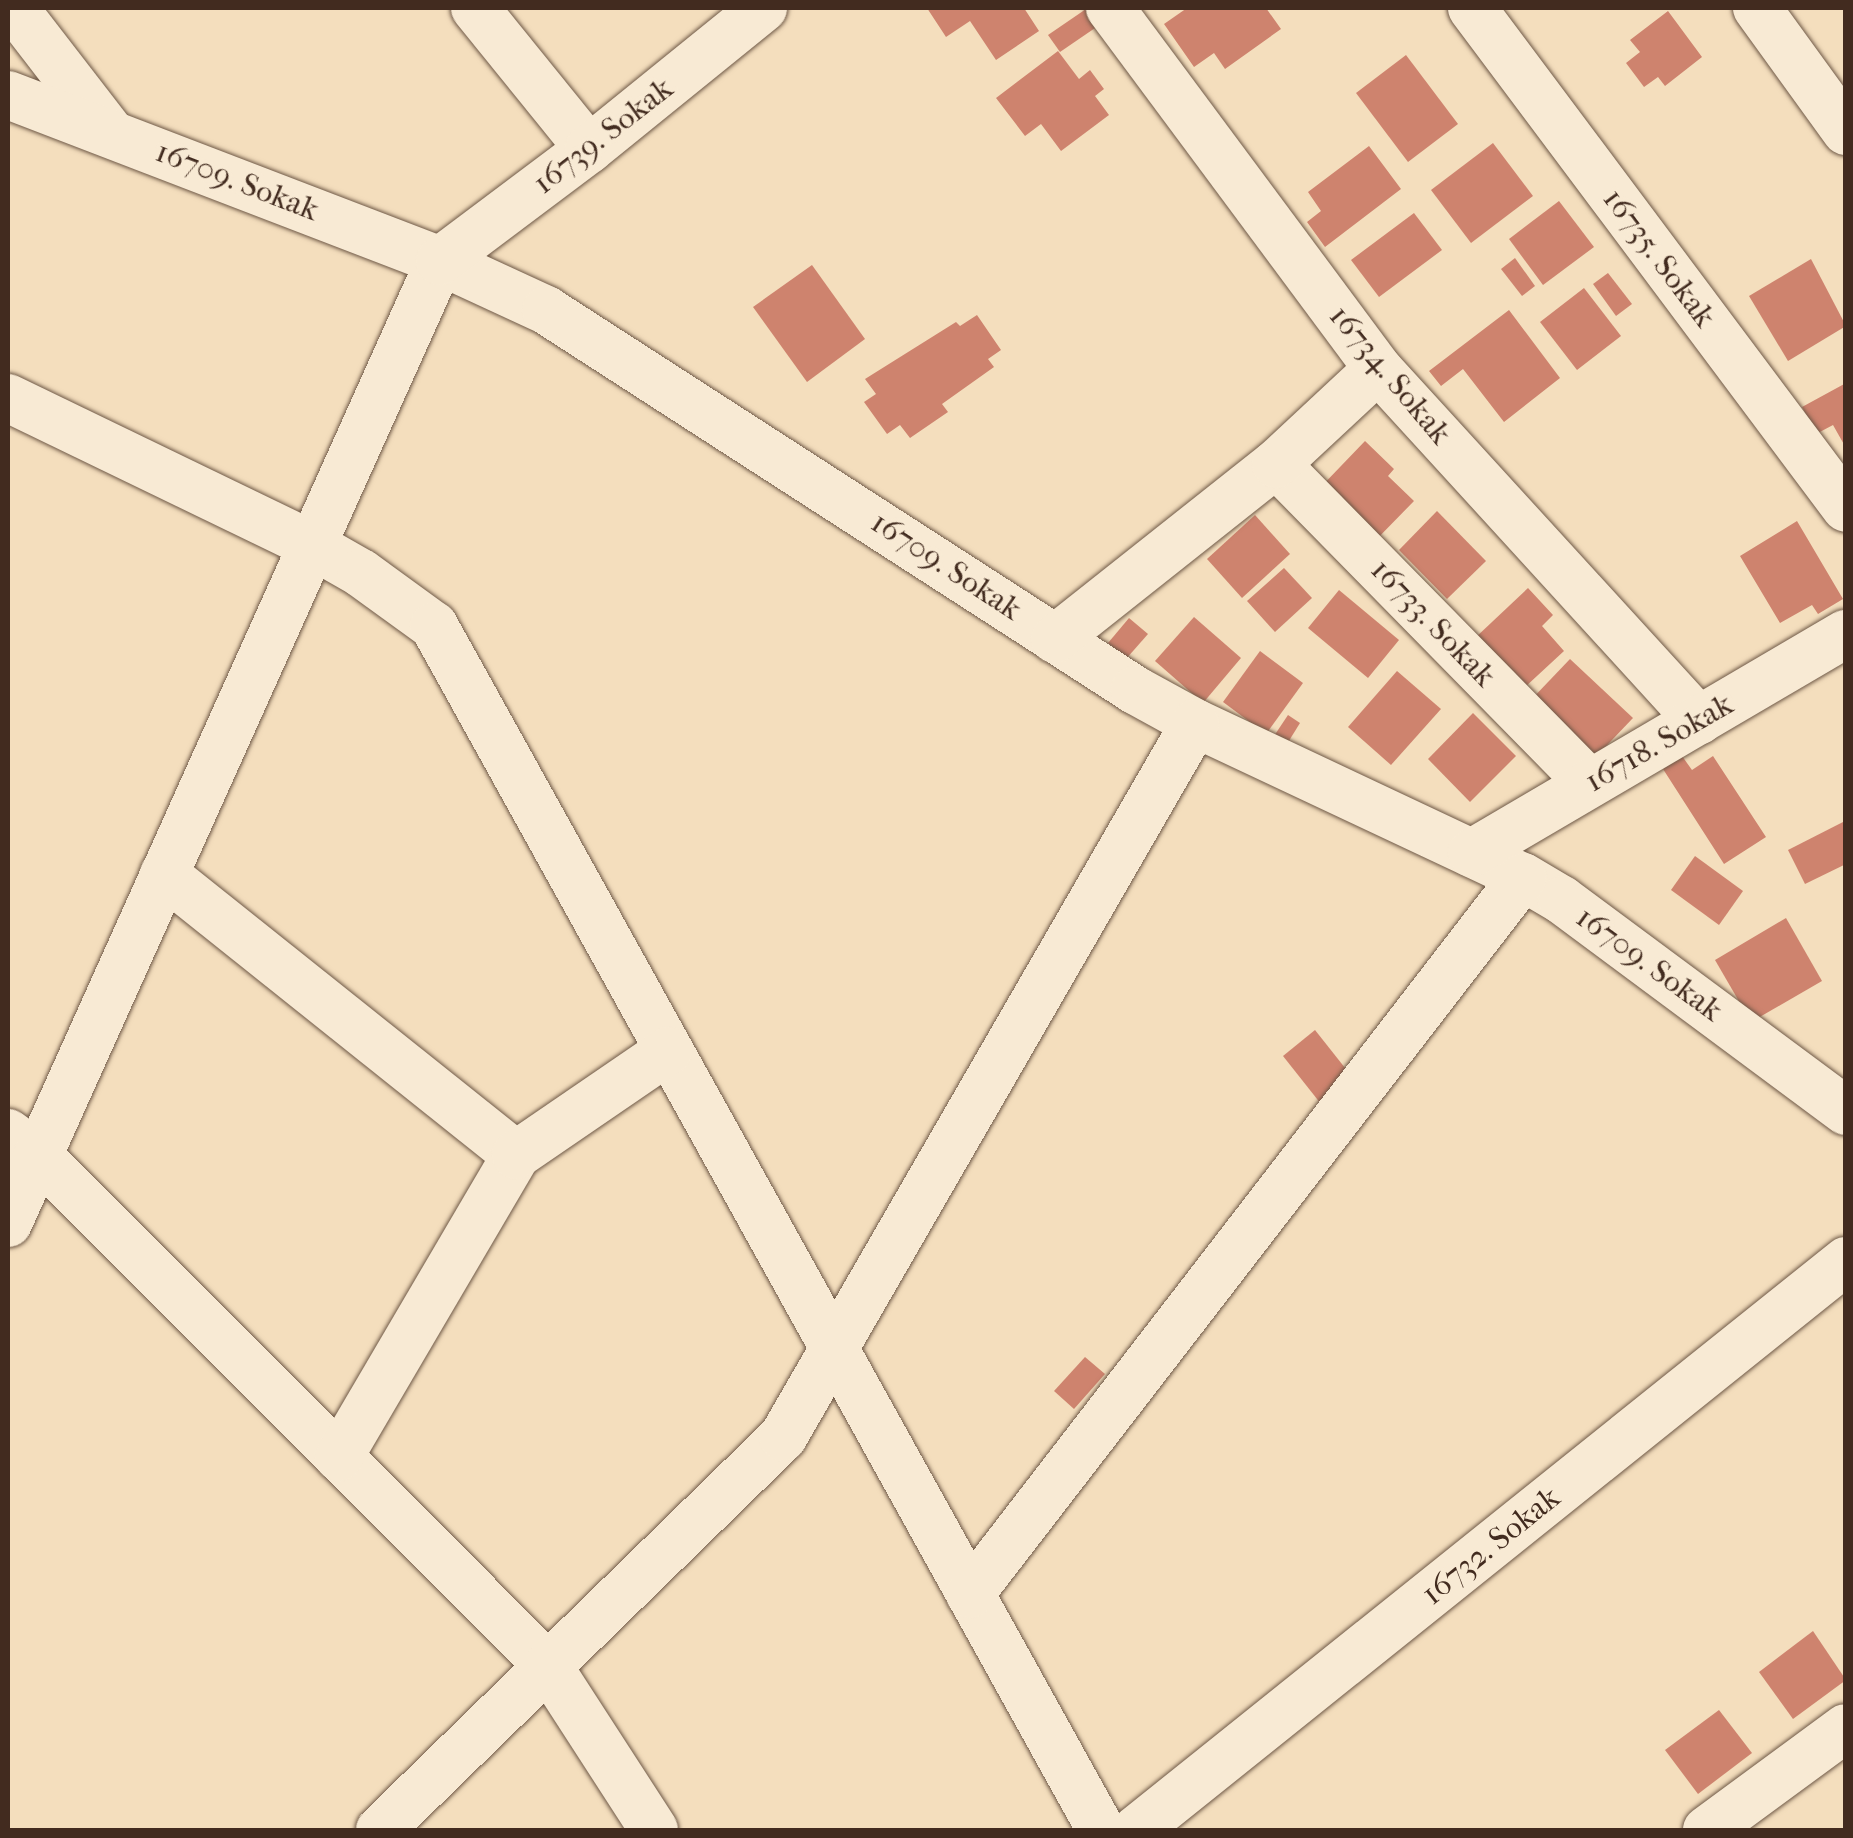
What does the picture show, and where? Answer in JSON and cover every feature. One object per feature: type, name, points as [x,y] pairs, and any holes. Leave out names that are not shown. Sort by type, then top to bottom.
[{"type":"street","points":[[14,8],[110,132]]},
{"type":"street","points":[[474,8],[589,149]]},
{"type":"street","name":"16739. Sokak","points":[[440,261],[589,149],[764,8]]},
{"type":"street","name":"16734. Sokak","points":[[1110,8],[1378,369],[1699,720]]},
{"type":"street","name":"16735. Sokak","points":[[1472,8],[1846,508]]},
{"type":"street","points":[[1757,8],[1846,131]]},
{"type":"street","name":"16709. Sokak","points":[[8,94],[440,261],[546,310],[1195,724],[1523,877],[1612,935],[1846,1111]]},
{"type":"street","points":[[8,1223],[23,1144],[164,874],[440,261]]},
{"type":"street","points":[[1055,638],[1276,464],[1378,369]]},
{"type":"street","points":[[8,398],[312,545],[361,573],[434,626],[1102,1830]]},
{"type":"street","name":"16733. Sokak","points":[[1276,464],[1590,784]]},
{"type":"street","name":"16718. Sokak","points":[[1472,853],[1846,634]]},
{"type":"street","points":[[380,1830],[784,1436],[1195,724]]},
{"type":"street","points":[[164,874],[516,1155]]},
{"type":"street","points":[[970,1594],[1523,877]]},
{"type":"street","points":[[339,1457],[516,1155],[668,1051]]},
{"type":"street","points":[[23,1144],[548,1666],[654,1830]]},
{"type":"street","name":"16732. Sokak","points":[[1136,1830],[1846,1261]]},
{"type":"street","points":[[1706,1830],[1846,1728]]},
{"type":"building","points":[[927,8],[1024,8],[1039,31],[996,60],[970,21],[946,37]]},
{"type":"building","points":[[1187,8],[1266,8],[1281,29],[1225,69],[1214,53],[1194,67],[1164,24]]},
{"type":"building","points":[[1086,9],[1098,26],[1060,52],[1048,35]]},
{"type":"building","points":[[1668,11],[1702,57],[1665,86],[1658,77],[1644,87],[1626,63],[1640,52],[1630,40]]},
{"type":"building","points":[[1058,51],[1079,79],[1090,70],[1104,89],[1095,96],[1109,115],[1061,151],[1041,124],[1025,136],[996,98]]},
{"type":"building","points":[[1406,55],[1458,124],[1408,162],[1356,93]]},
{"type":"building","points":[[1493,143],[1533,196],[1471,243],[1431,190]]},
{"type":"building","points":[[1369,146],[1401,189],[1325,247],[1307,222],[1321,211],[1308,192]]},
{"type":"building","points":[[1559,201],[1594,247],[1543,285],[1509,239]]},
{"type":"building","points":[[1414,213],[1442,250],[1379,297],[1351,260]]},
{"type":"building","points":[[1515,258],[1535,286],[1522,296],[1501,269]]},
{"type":"building","points":[[1811,259],[1846,326],[1788,361],[1749,296]]},
{"type":"building","points":[[812,265],[865,339],[807,382],[753,307]]},
{"type":"building","points":[[1608,273],[1632,304],[1616,316],[1593,284]]},
{"type":"building","points":[[1584,288],[1621,336],[1577,370],[1540,322]]},
{"type":"building","points":[[1509,310],[1560,378],[1504,422],[1463,369],[1441,386],[1429,371]]},
{"type":"building","points":[[977,315],[1001,350],[988,359],[994,367],[942,404],[948,412],[910,438],[900,425],[887,434],[864,402],[876,394],[865,379],[956,322],[960,326]]},
{"type":"building","points":[[1846,383],[1846,448],[1833,425],[1816,434],[1802,407]]},
{"type":"building","points":[[1365,441],[1394,469],[1388,476],[1414,501],[1371,545],[1316,492]]},
{"type":"building","points":[[1437,511],[1486,561],[1447,599],[1399,550]]},
{"type":"building","points":[[1255,515],[1290,554],[1242,598],[1207,559]]},
{"type":"building","points":[[1797,521],[1843,599],[1818,614],[1812,605],[1780,623],[1740,556]]},
{"type":"building","points":[[1284,568],[1312,598],[1275,632],[1247,601]]},
{"type":"building","points":[[1528,588],[1553,615],[1542,626],[1564,651],[1523,689],[1475,638]]},
{"type":"building","points":[[1339,590],[1399,640],[1368,678],[1308,628]]},
{"type":"building","points":[[1194,617],[1241,658],[1203,703],[1155,661]]},
{"type":"building","points":[[1129,618],[1148,634],[1126,659],[1108,643]]},
{"type":"building","points":[[1260,651],[1303,683],[1266,734],[1223,702]]},
{"type":"building","points":[[1570,659],[1633,718],[1590,763],[1528,703]]},
{"type":"building","points":[[1397,671],[1441,709],[1391,765],[1348,727]]},
{"type":"building","points":[[1473,713],[1516,756],[1470,802],[1428,759]]},
{"type":"building","points":[[1288,715],[1300,723],[1287,744],[1274,736]]},
{"type":"building","points":[[1682,756],[1692,770],[1713,756],[1766,837],[1724,864],[1663,769]]},
{"type":"building","points":[[1843,822],[1846,864],[1805,884],[1788,850]]},
{"type":"building","points":[[1695,856],[1743,891],[1719,925],[1671,890]]},
{"type":"building","points":[[1786,918],[1822,981],[1751,1022],[1715,960]]},
{"type":"building","points":[[1315,1030],[1353,1078],[1321,1104],[1283,1056]]},
{"type":"building","points":[[1085,1357],[1105,1374],[1074,1409],[1054,1391]]},
{"type":"building","points":[[1813,1631],[1846,1680],[1793,1719],[1759,1672]]},
{"type":"building","points":[[1719,1710],[1752,1753],[1698,1794],[1665,1750]]}]
